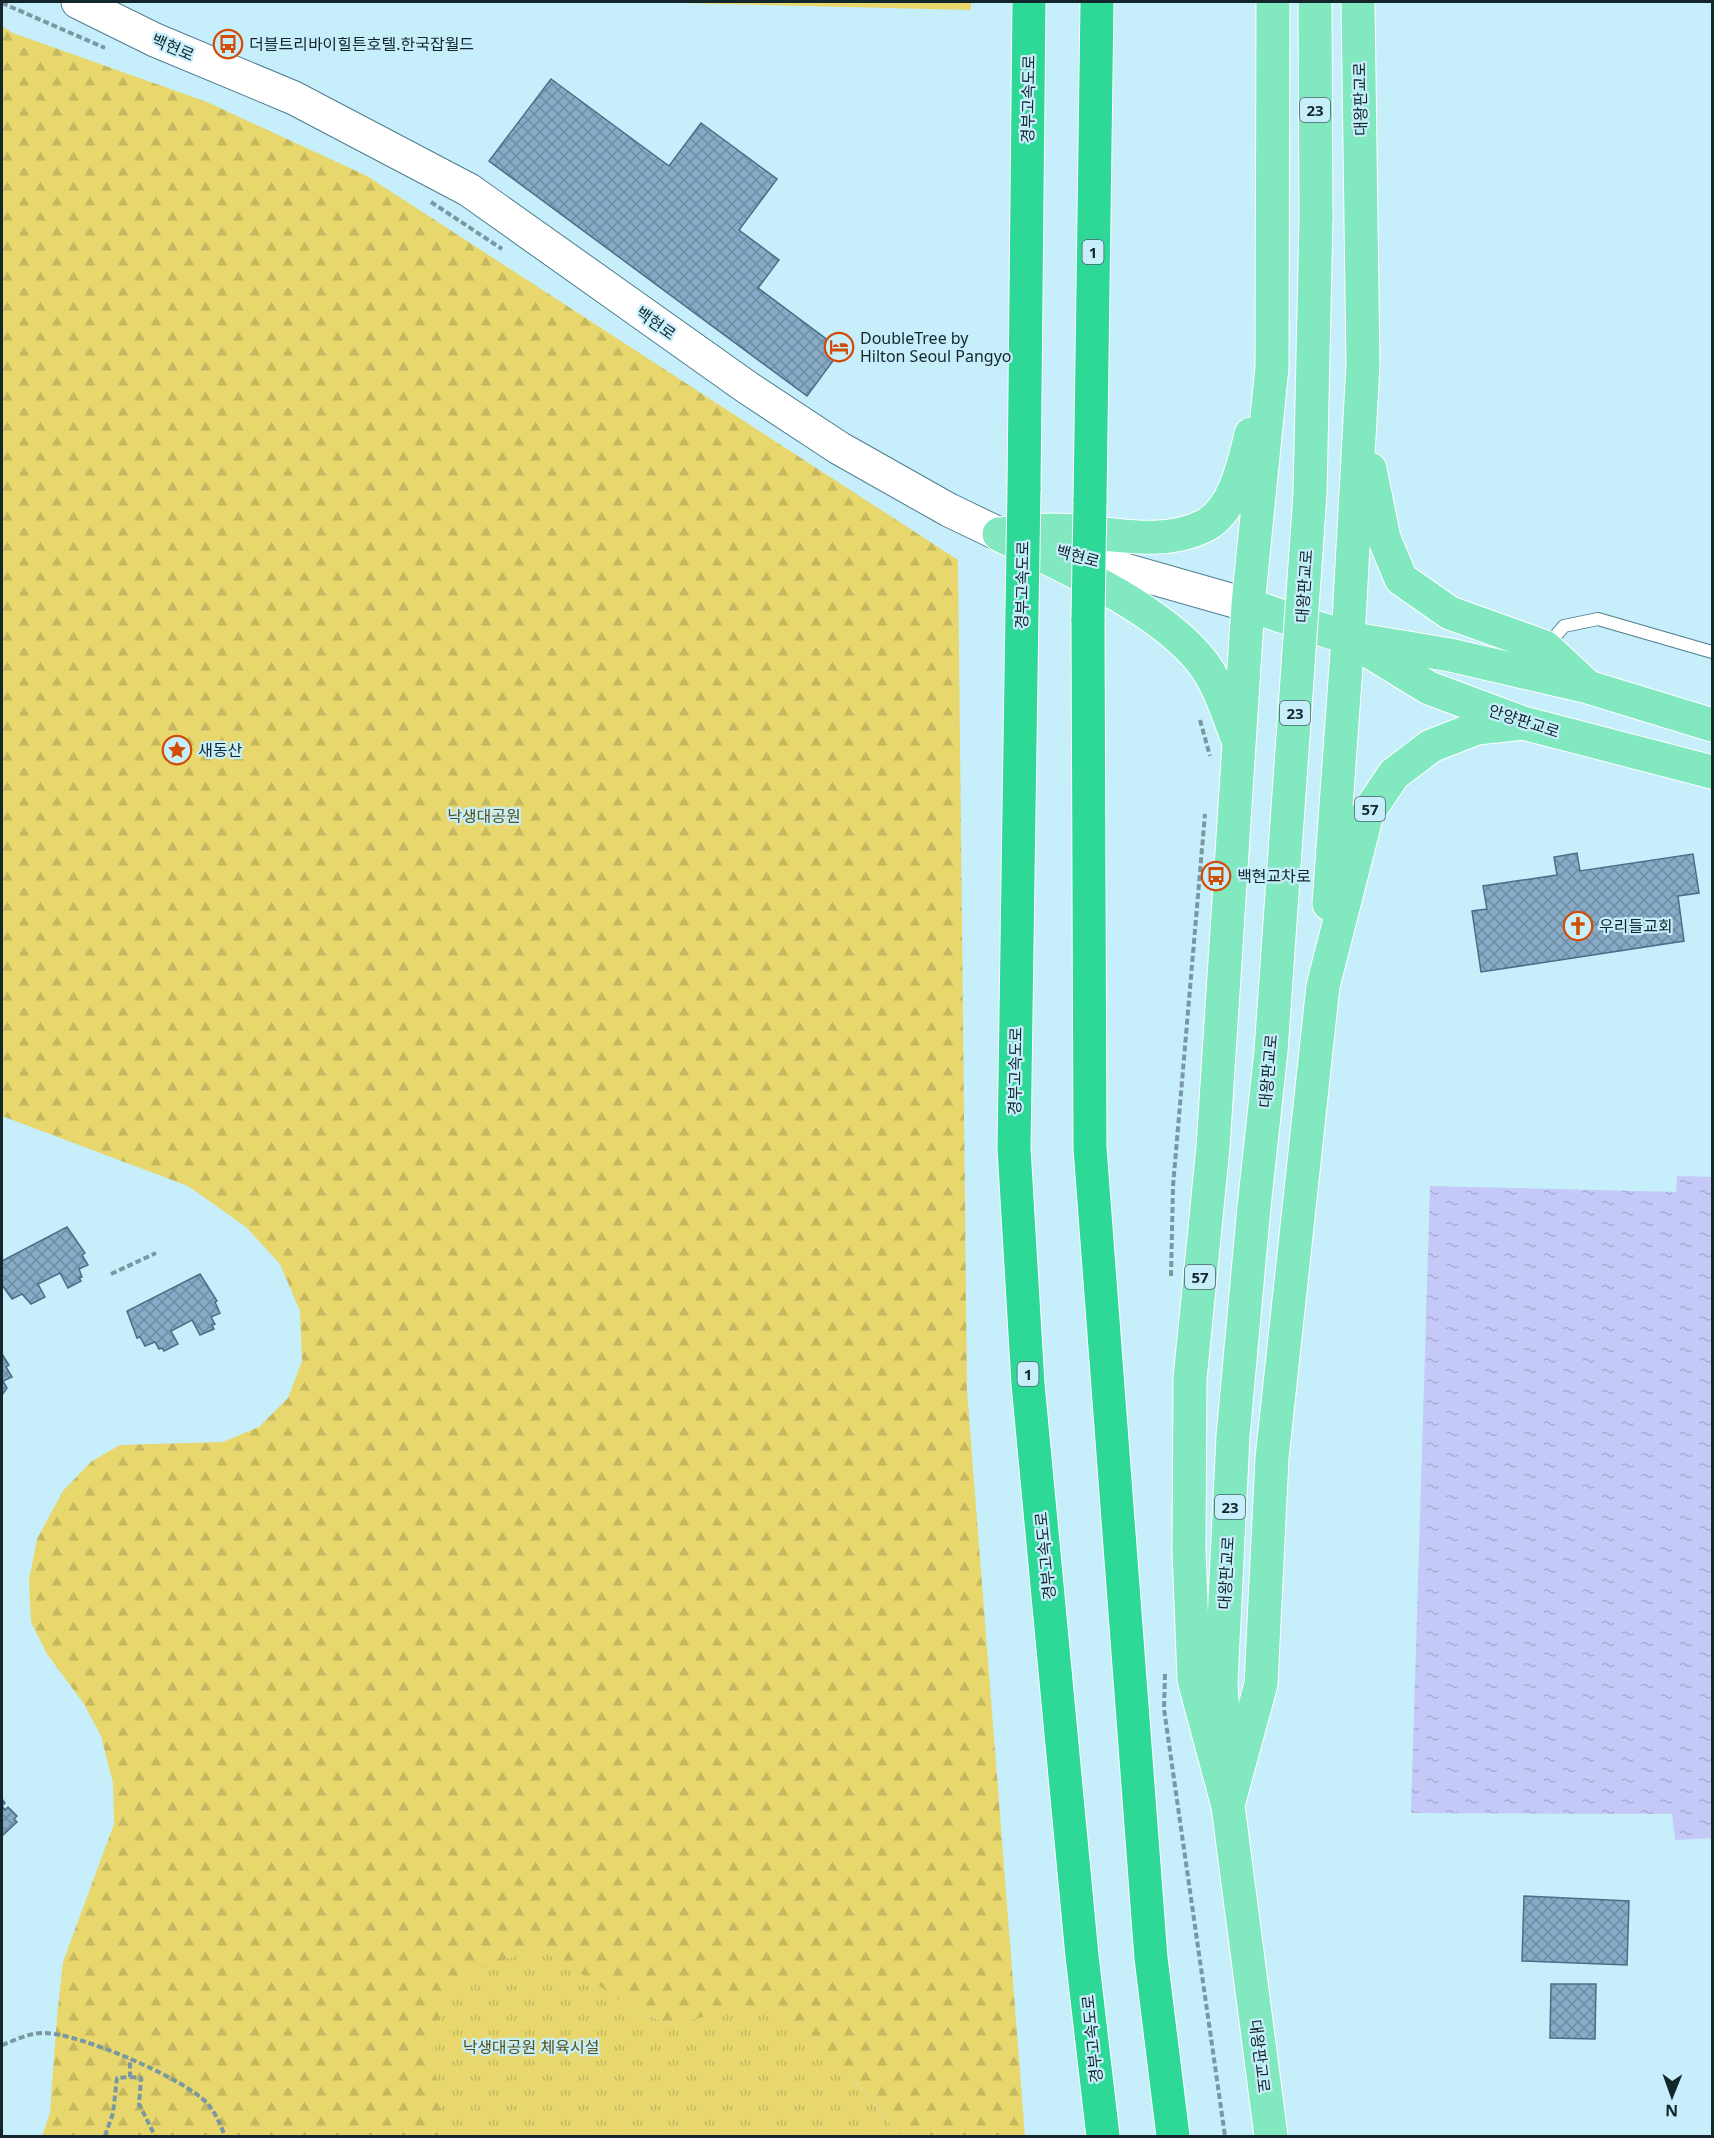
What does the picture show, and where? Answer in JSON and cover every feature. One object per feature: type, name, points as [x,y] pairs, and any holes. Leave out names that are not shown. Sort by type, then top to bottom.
[{"type":"highway","name":"경부고속도로","points":[[1029,2],[1014,1148],[1028,1384],[1082,1956],[1103,2136]]},
{"type":"highway","name":"1","points":[[1097,2],[1088,619],[1090,1148],[1151,1958],[1173,2136]]},
{"type":"main road","name":"백현로","points":[[78,2],[155,40],[294,98],[469,190],[748,388],[839,448],[949,510],[999,534],[1248,605]]},
{"type":"main road","points":[[1248,605],[1272,366],[1272,2]]},
{"type":"main road","name":"대왕판교로","points":[[1271,2136],[1228,1806],[1221,1682],[1233,1436],[1270,1051],[1311,494],[1316,218],[1315,2]]},
{"type":"main road","name":"대왕판교로","points":[[1323,986],[1348,638],[1363,365],[1358,2]]},
{"type":"main road","points":[[1363,365],[1371,483],[1384,538],[1401,579],[1450,613],[1545,647],[1588,687]]},
{"type":"main road","points":[[999,534],[1053,530],[1163,538],[1205,525],[1225,507],[1244,464],[1253,425],[1272,366]]},
{"type":"main road","points":[[999,534],[1113,591],[1160,624],[1198,657],[1222,695],[1239,744]]},
{"type":"main road","name":"안양판교로","points":[[1248,605],[1348,638],[1450,655],[1588,687],[1713,725]]},
{"type":"main road","name":"57","points":[[1228,1806],[1194,1680],[1189,1550],[1190,1390],[1214,1147],[1248,605]]},
{"type":"main road","name":"안양판교로","points":[[1348,638],[1429,688],[1523,723],[1713,772]]},
{"type":"main road","name":"57","points":[[1228,1806],[1262,1684],[1272,1458],[1323,986],[1367,814],[1394,774],[1431,746],[1477,728],[1523,723]]},
{"type":"lane","points":[[1545,647],[1564,626],[1598,619],[1713,652]]},
{"type":"path","points":[[2,3],[110,50]]},
{"type":"path","points":[[421,196],[512,255]]},
{"type":"path","points":[[1197,711],[1210,756],[1209,768]]},
{"type":"path","points":[[1171,1281],[1173,1186],[1206,804]]},
{"type":"path","points":[[111,1274],[156,1253]]},
{"type":"path","points":[[1165,1662],[1164,1709],[1225,2136]]},
{"type":"path","points":[[2,2045],[33,2033],[67,2035],[130,2059],[206,2103],[218,2118],[225,2136]]},
{"type":"path","points":[[130,2059],[130,2077]]},
{"type":"path","points":[[105,2136],[113,2113],[117,2078],[130,2077],[141,2078],[140,2103],[155,2136]]},
{"type":"green space","points":[[644,2],[971,2],[971,10]]},
{"type":"green space","name":"낙생대공원","points":[[2,26],[13,33],[207,102],[367,176],[958,560],[967,1391],[1025,2136],[901,2136],[855,2082],[706,2018],[674,2025],[639,2013],[610,1995],[433,2030],[437,2083],[447,2136],[42,2136],[50,2113],[63,1962],[114,1824],[113,1783],[101,1736],[84,1704],[47,1654],[31,1622],[29,1580],[37,1539],[63,1491],[92,1461],[120,1445],[223,1442],[259,1427],[288,1398],[302,1361],[300,1311],[280,1264],[246,1227],[188,1186],[2,1116]]},
{"type":"green space","name":"낙생대공원 체육시설","points":[[545,1949],[639,2013],[674,2025],[743,2006],[774,2015],[826,2049],[901,2136],[447,2136],[433,2055],[433,2032],[436,2024],[452,1997],[474,1976],[500,1962]]},
{"type":"water","points":[[1677,1176],[1712,1177],[1712,1838],[1675,1840],[1672,1814],[1411,1813],[1430,1186],[1676,1192]]},
{"type":"building","points":[[551,79],[669,166],[701,123],[777,179],[739,230],[779,260],[758,288],[841,350],[807,396],[489,161]]},
{"type":"building","name":"우리들교회","points":[[1577,853],[1580,871],[1693,854],[1699,893],[1678,896],[1684,941],[1481,972],[1472,911],[1487,909],[1483,886],[1557,875],[1554,857]]},
{"type":"building","points":[[67,1227],[85,1253],[82,1255],[88,1265],[79,1269],[81,1281],[68,1288],[60,1273],[38,1284],[45,1297],[31,1304],[22,1294],[12,1299],[2,1285],[2,1261]]},
{"type":"building","points":[[200,1274],[217,1301],[215,1302],[220,1313],[211,1317],[215,1324],[212,1325],[214,1329],[200,1335],[192,1320],[171,1331],[178,1344],[164,1351],[162,1348],[159,1349],[155,1342],[145,1346],[140,1337],[137,1338],[127,1311]]},
{"type":"building","points":[[2,1354],[9,1365],[6,1367],[12,1377],[3,1381],[7,1388],[2,1395]]},
{"type":"building","points":[[2,1806],[5,1810],[8,1807],[17,1816],[14,1819],[17,1822],[2,1836]]},
{"type":"building","points":[[1524,1896],[1629,1901],[1627,1965],[1522,1961]]},
{"type":"building","points":[[1551,1984],[1596,1984],[1595,2039],[1550,2038]]},
{"type":"place","name":"더블트리바이힐튼호텔.한국잡월드","points":[[228,44]]},
{"type":"place","name":"DoubleTree by Hilton Seoul Pangyo","points":[[839,347]]},
{"type":"place","name":"새동산","points":[[177,750]]},
{"type":"place","name":"백현교차로","points":[[1216,876]]},
{"type":"place","name":"우리들교회","points":[[1578,926]]}]
